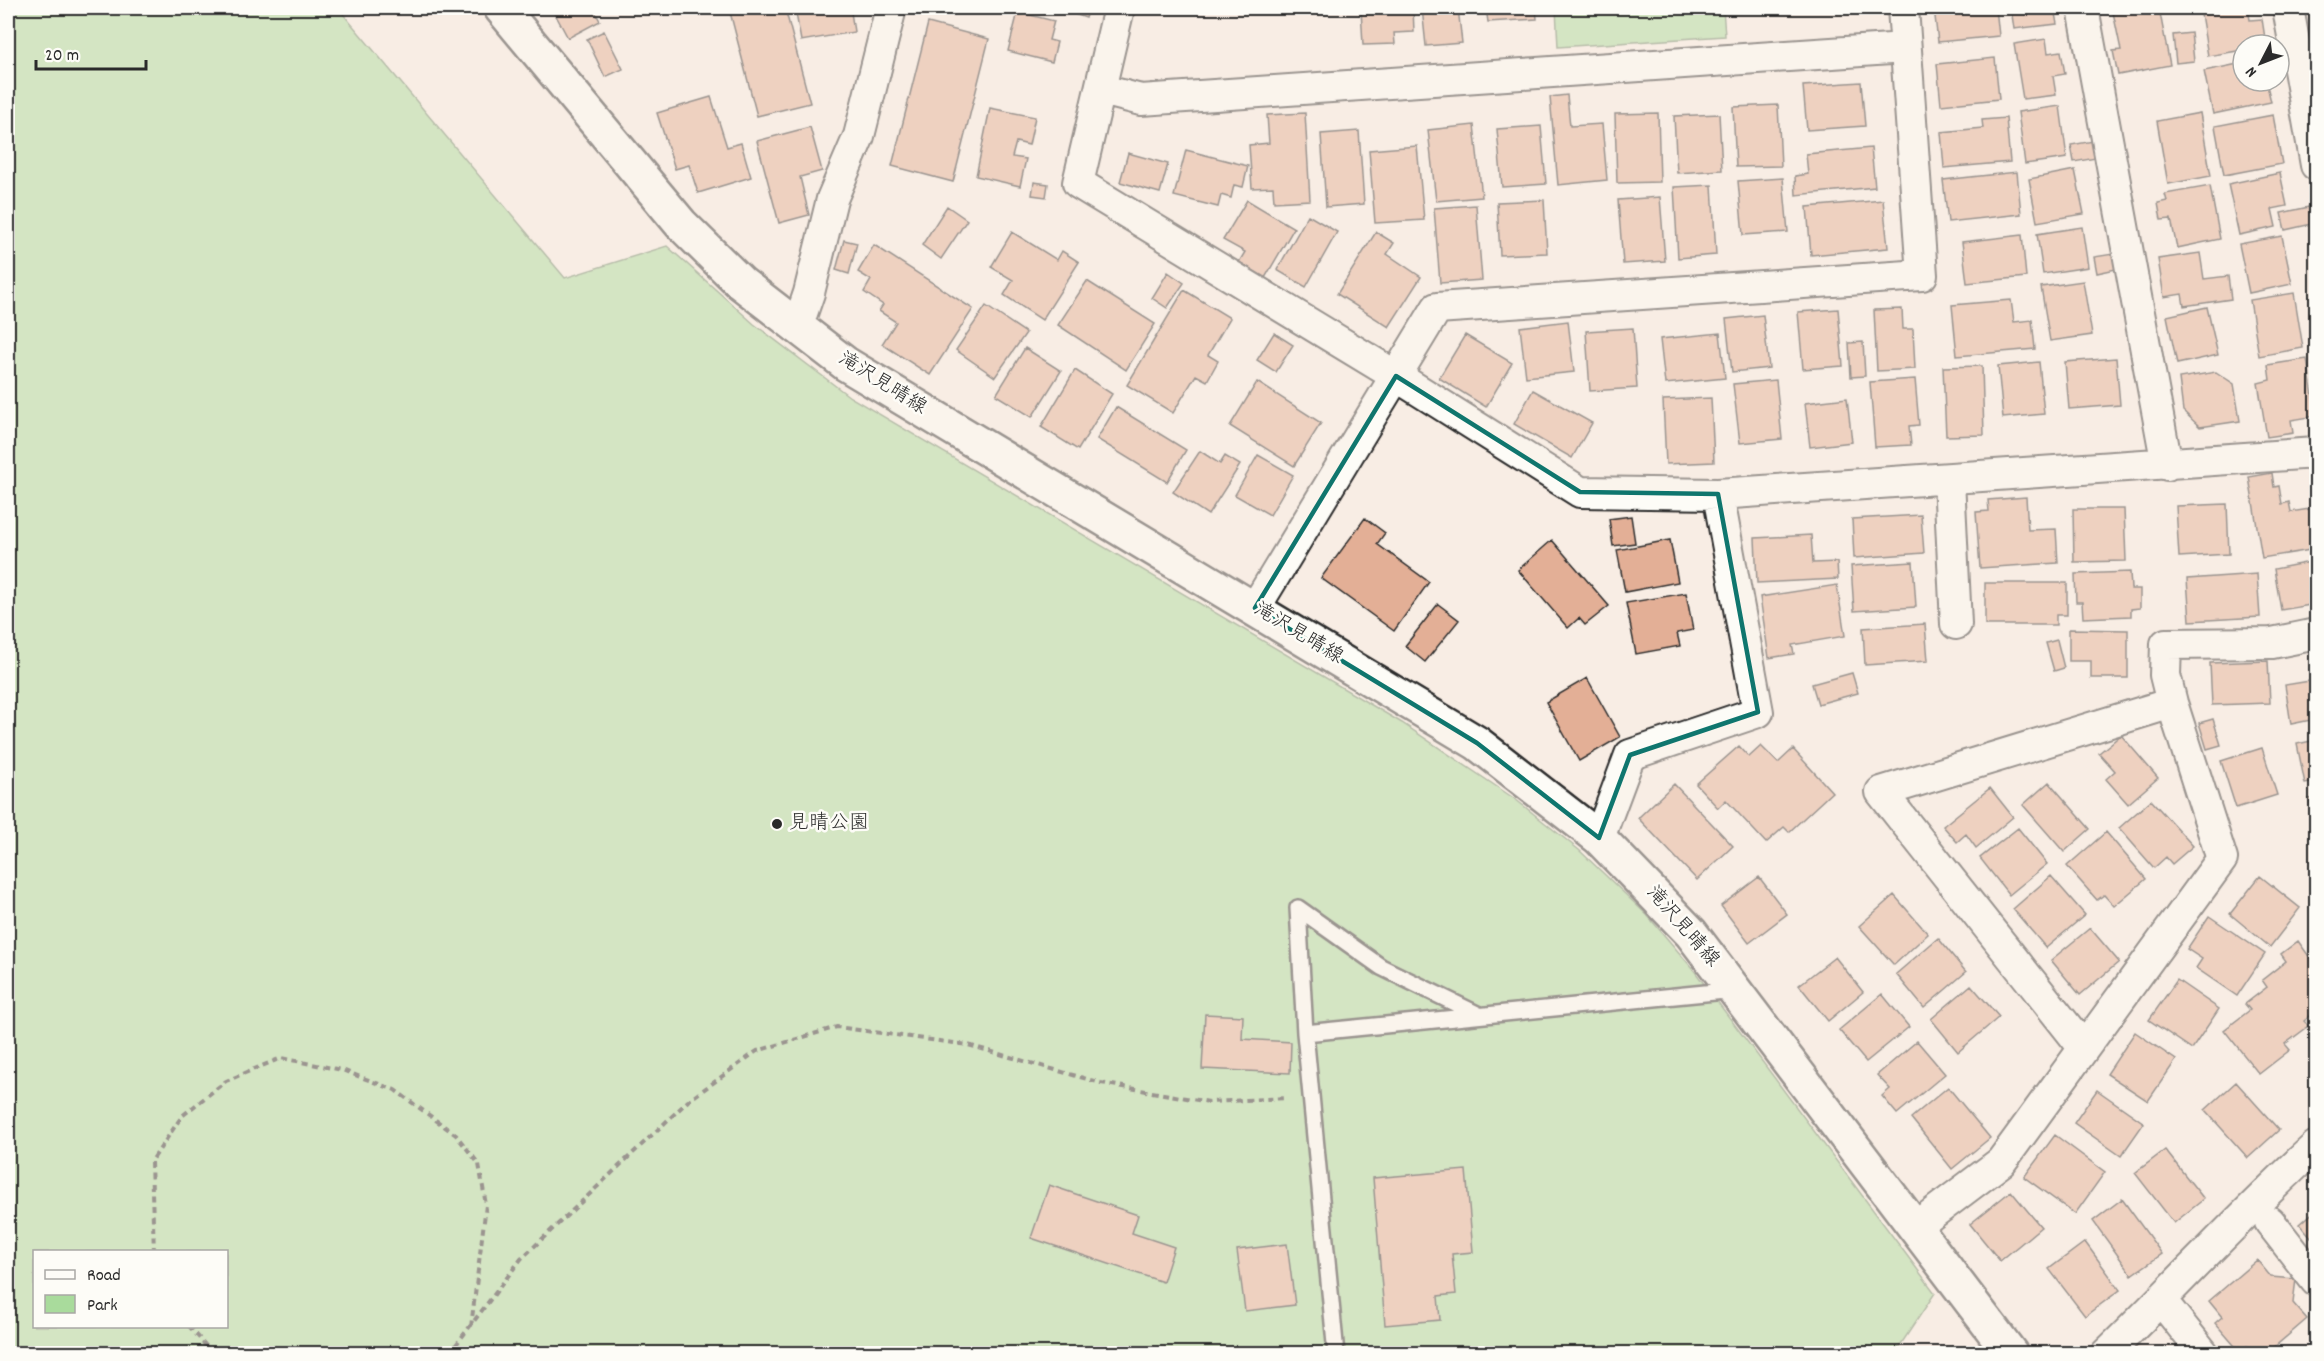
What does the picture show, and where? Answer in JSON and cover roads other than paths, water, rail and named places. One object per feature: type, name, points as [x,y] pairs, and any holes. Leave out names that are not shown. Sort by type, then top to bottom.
[{"type":"street","name":"滝沢見晴線","points":[[501,8],[681,224],[741,283],[797,328],[846,364],[1477,743],[1599,838],[1691,933],[2011,1353]]},
{"type":"street","points":[[797,328],[810,293],[832,199],[859,136],[891,8]]},
{"type":"street","points":[[1119,8],[1102,90],[1078,183],[1396,376],[1580,492],[1718,494],[1949,480],[2316,453]]},
{"type":"street","points":[[1255,608],[1437,308],[1922,275],[1903,8]]},
{"type":"street","points":[[2083,8],[2167,465]]},
{"type":"street","points":[[2288,8],[2316,165]]},
{"type":"street","points":[[1102,90],[1141,100],[1905,48]]},
{"type":"street","points":[[1949,480],[1956,624]]},
{"type":"street","points":[[1599,838],[1630,755],[1758,712],[1718,494]]},
{"type":"street","points":[[1915,1227],[2001,1162],[2222,859],[2172,703],[2165,675],[2166,644],[2272,643],[2316,634]]},
{"type":"street","points":[[2084,1047],[1881,792],[2172,703]]},
{"type":"street","points":[[2106,1353],[2161,1300],[2256,1200],[2316,1146]]},
{"type":"street","points":[[2270,1222],[2316,1281]]},
{"type":"street","points":[[2161,1300],[2204,1353]]},
{"type":"lane","points":[[1336,1353],[1305,1033],[1298,908],[1381,967],[1479,1015]]},
{"type":"lane","points":[[1305,1033],[1735,990]]},
{"type":"place","name":"見晴公園","points":[[777,824]]}]
